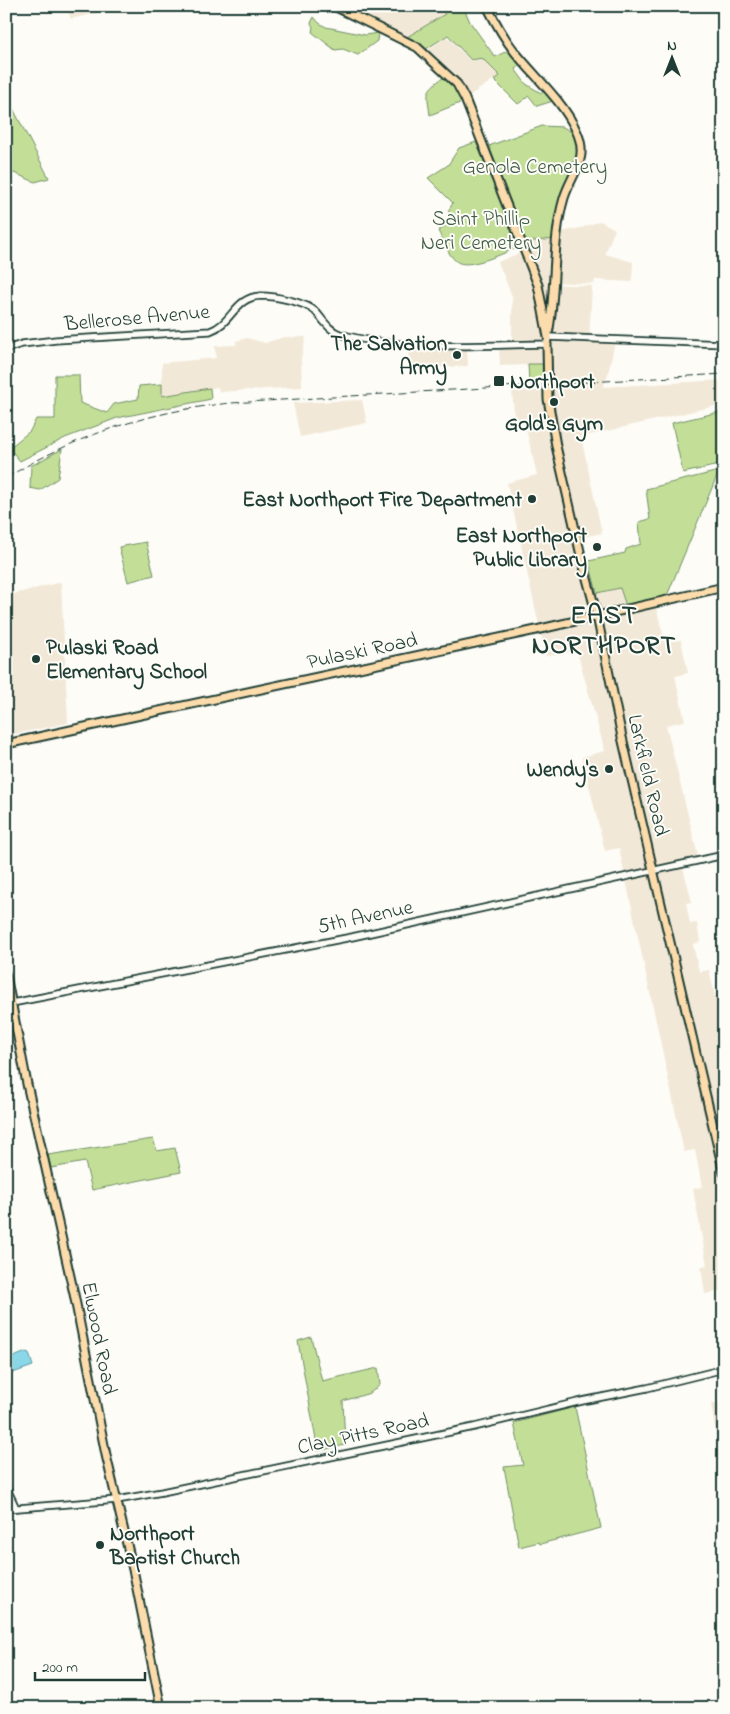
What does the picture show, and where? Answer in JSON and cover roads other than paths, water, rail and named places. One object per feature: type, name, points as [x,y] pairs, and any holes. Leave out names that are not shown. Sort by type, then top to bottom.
[{"type":"main road","points":[[334,6],[417,47],[457,84],[468,106],[538,285],[548,340]]},
{"type":"main road","points":[[487,6],[514,50],[558,103],[576,130],[581,146],[581,162],[564,198],[558,230],[552,314],[548,340]]},
{"type":"main road","name":"Larkfield Road","points":[[548,340],[549,412],[556,446],[597,616],[622,737],[724,1173]]},
{"type":"main road","name":"Pulaski Road","points":[[6,744],[724,587]]},
{"type":"main road","name":"Elwood Road","points":[[6,976],[27,1084],[161,1708]]},
{"type":"street","name":"Bellerose Avenue","points":[[6,349],[30,342],[210,331],[226,322],[236,307],[242,302],[262,296],[303,304],[316,313],[335,332],[396,344],[548,340],[724,344]]},
{"type":"street","name":"5th Avenue","points":[[12,1003],[352,936],[724,855]]},
{"type":"street","name":"Clay Pitts Road","points":[[6,1509],[117,1500],[474,1427],[724,1369]]},
{"type":"street","points":[[6,1487],[16,1508]]},
{"type":"water","points":[[26,1352],[29,1353],[33,1366],[7,1375],[6,1360]]},
{"type":"railway","points":[[6,478],[59,449],[114,427],[172,412],[201,407],[231,403],[724,374]]},
{"type":"place","name":"The Salvation Army","points":[[457,355]]},
{"type":"place","name":"Northport","points":[[499,381]]},
{"type":"place","name":"Gold's Gym","points":[[554,402]]},
{"type":"place","name":"East Northport Fire Department","points":[[532,499]]},
{"type":"place","name":"East Northport Public Library","points":[[597,547]]},
{"type":"place","name":"Pulaski Road Elementary School","points":[[36,659]]},
{"type":"place","name":"Wendy's","points":[[609,769]]},
{"type":"place","name":"Northport Baptist Church","points":[[100,1545]]},
{"type":"district","name":"EAST NORTHPORT","points":[[604,629]]},
{"type":"park label","name":"Genola Cemetery","points":[[535,166]]},
{"type":"park label","name":"Saint Phillip Neri Cemetery","points":[[481,230]]}]
